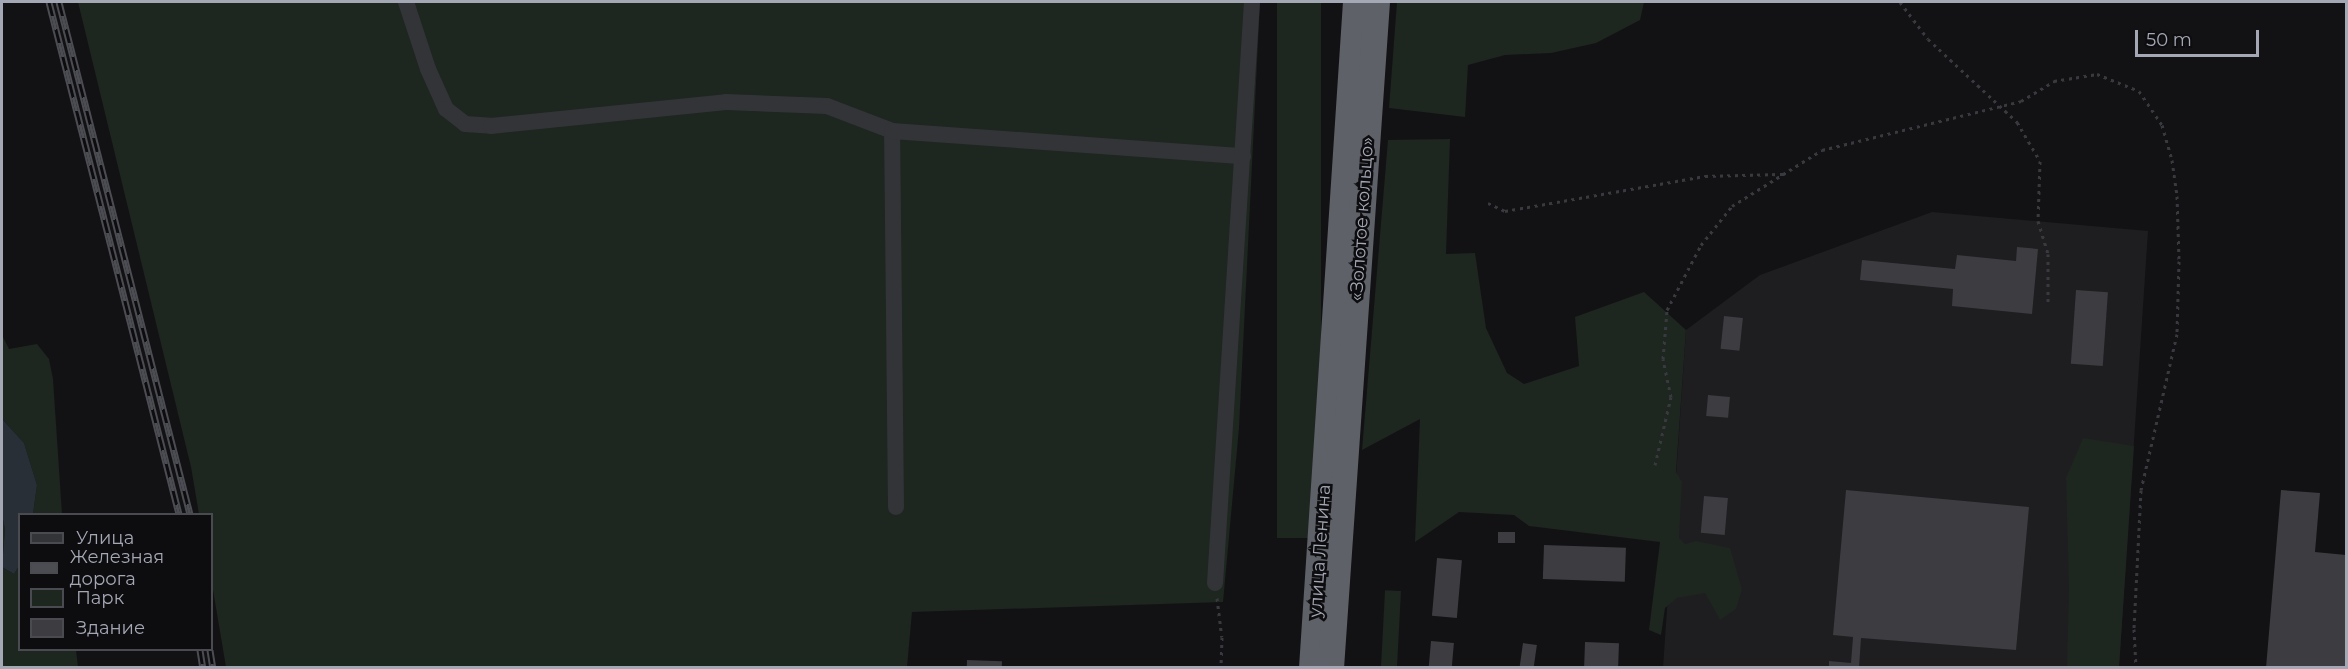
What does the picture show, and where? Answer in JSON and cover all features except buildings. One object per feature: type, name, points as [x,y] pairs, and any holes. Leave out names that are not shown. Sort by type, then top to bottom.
[{"type":"highway","name":"«Золотое кольцо»","points":[[1337,435],[1356,2]]},
{"type":"highway","name":"«Золотое кольцо»","points":[[1337,435],[1377,2]]},
{"type":"highway","name":"улица Ленина","points":[[1312,668],[1337,435]]},
{"type":"highway","name":"улица Ленина","points":[[1331,668],[1337,435]]},
{"type":"lane","points":[[406,2],[428,69],[446,109],[465,124],[491,126],[726,102],[827,106],[892,131],[1243,156]]},
{"type":"lane","points":[[1215,583],[1252,2]]},
{"type":"lane","points":[[892,131],[897,507]]},
{"type":"path","points":[[1900,2],[1928,39],[2017,122],[2040,160],[2038,221],[2048,254],[2048,303]]},
{"type":"path","points":[[1655,465],[1671,397],[1663,358],[1667,310],[1701,245],[1732,206],[1822,150],[2021,101],[2054,81],[2097,74],[2139,91],[2163,124],[2172,160],[2177,196],[2179,261],[2177,334],[2141,490],[2134,629],[2136,668]]},
{"type":"path","points":[[1488,202],[1505,211],[1706,176],[1785,174]]},
{"type":"path","points":[[1215,583],[1222,637],[1221,668]]},
{"type":"shaded area","points":[[1932,212],[2148,231],[2119,667],[1663,668],[1686,330],[1760,275]]},
{"type":"shaded area","points":[[2,419],[24,443],[37,485],[33,513],[18,513],[18,568],[14,574],[2,567],[5,529],[2,515]]},
{"type":"green space","points":[[78,2],[1260,2],[1239,428],[1223,602],[912,612],[907,667],[226,667],[213,590],[213,513],[199,513],[191,467]]},
{"type":"green space","points":[[1277,2],[1321,2],[1321,538],[1277,538]]},
{"type":"green space","points":[[1397,2],[1644,2],[1640,20],[1596,43],[1551,53],[1505,55],[1468,65],[1465,117],[1389,108]]},
{"type":"green space","points":[[1450,139],[1446,254],[1475,253],[1486,328],[1507,373],[1524,384],[1579,366],[1575,317],[1644,292],[1686,330],[1676,472],[1682,482],[1679,538],[1685,544],[1696,541],[1730,548],[1742,590],[1736,609],[1720,620],[1705,593],[1677,598],[1665,608],[1661,635],[1649,630],[1660,542],[1529,526],[1514,515],[1459,512],[1415,542],[1420,419],[1362,450],[1388,140]]},
{"type":"green space","points":[[2,335],[9,349],[37,344],[49,359],[53,379],[62,513],[33,513],[37,485],[24,443],[2,419]]},
{"type":"green space","points":[[2083,438],[2134,446],[2119,667],[2067,667],[2069,588],[2066,478]]},
{"type":"green space","points":[[2,515],[5,529],[2,567]]},
{"type":"green space","points":[[2,567],[14,574],[18,568],[18,651],[76,651],[78,667],[3,668]]},
{"type":"green space","points":[[1385,590],[1401,591],[1397,667],[1381,666]]},
{"type":"railway","points":[[49,2],[179,513]]},
{"type":"railway","points":[[59,2],[190,513]]},
{"type":"railway","points":[[200,651],[203,668]]},
{"type":"railway","points":[[210,651],[213,668]]}]
